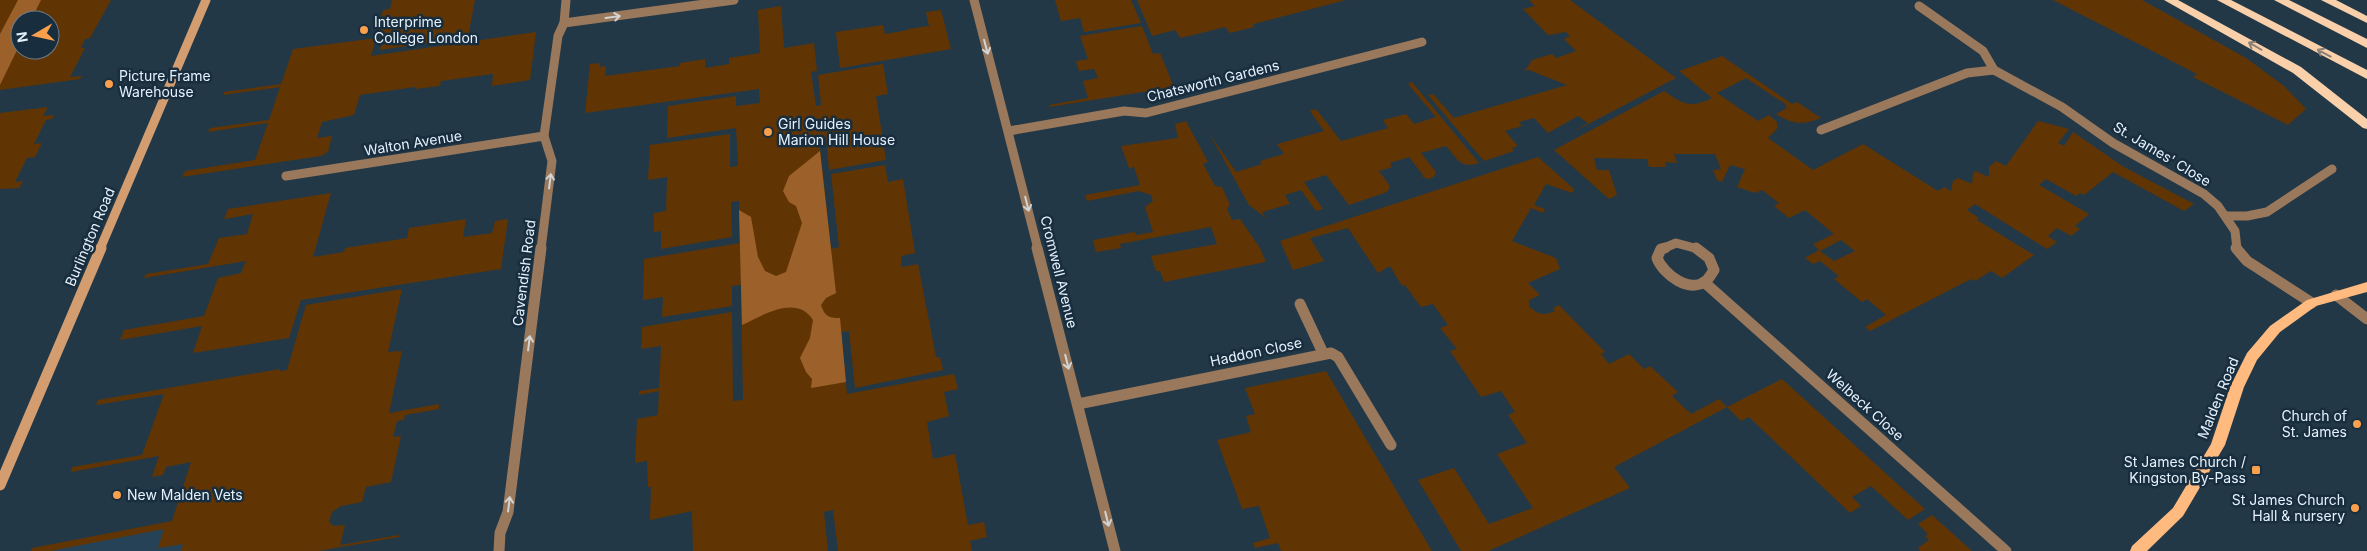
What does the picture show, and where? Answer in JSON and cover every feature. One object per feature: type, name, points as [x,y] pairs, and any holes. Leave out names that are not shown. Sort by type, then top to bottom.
[{"type":"highway","points":[[2170,0],[2297,70],[2367,125]]},
{"type":"highway","points":[[2223,0],[2367,75]]},
{"type":"highway","points":[[2280,0],[2367,44]]},
{"type":"highway","points":[[2327,0],[2367,20]]},
{"type":"main road","name":"Burlington Road","points":[[0,485],[206,0]]},
{"type":"main road","name":"Malden Road","points":[[2137,551],[2178,512],[2218,445],[2237,387],[2252,357],[2275,329],[2312,303],[2336,295],[2363,291]]},
{"type":"street","name":"Cavendish Road","points":[[498,551],[500,534],[508,512],[552,166],[544,136],[558,36],[564,23],[566,0]]},
{"type":"street","points":[[564,23],[734,0]]},
{"type":"street","name":"Cromwell Avenue","points":[[974,0],[1115,551]]},
{"type":"street","points":[[1821,130],[1967,73],[1994,70],[1983,50],[1919,6]]},
{"type":"street","name":"Chatsworth Gardens","points":[[1009,131],[1124,111],[1146,113],[1422,42]]},
{"type":"street","name":"St. James' Close","points":[[1994,70],[2062,107],[2113,143],[2204,194],[2226,216],[2235,231],[2235,247],[2247,261],[2312,303]]},
{"type":"street","name":"Walton Avenue","points":[[286,176],[544,136]]},
{"type":"street","points":[[2226,216],[2247,216],[2267,212],[2332,169]]},
{"type":"street","points":[[1676,243],[1686,244],[1709,256],[1714,270],[1712,277],[1704,282],[1685,284],[1667,276],[1657,262],[1660,250],[1676,243]]},
{"type":"street","name":"Welbeck Close","points":[[1704,282],[2006,551]]},
{"type":"street","points":[[2336,295],[2367,319]]},
{"type":"street","points":[[1300,304],[1323,353]]},
{"type":"street","name":"Haddon Close","points":[[1078,404],[1323,353],[1331,353],[1338,357],[1391,445]]},
{"type":"shaded area","points":[[0,0],[111,0],[90,38],[85,39],[81,48],[85,48],[70,77],[82,76],[80,79],[0,90]]},
{"type":"shaded area","points":[[18,0],[41,0],[36,10],[13,10]]},
{"type":"shaded area","points":[[392,0],[475,0],[468,37],[380,50],[383,36],[376,37],[383,10],[390,9]]},
{"type":"shaded area","points":[[1055,0],[1131,0],[1141,23],[1084,32],[1080,18],[1061,21]]},
{"type":"shaded area","points":[[1137,0],[1346,0],[1254,24],[1254,27],[1230,33],[1225,27],[1181,38],[1175,30],[1152,36]]},
{"type":"shaded area","points":[[1529,0],[1570,0],[1676,78],[1571,133],[1588,123],[1578,116],[1548,133],[1534,118],[1519,122],[1522,126],[1505,131],[1518,146],[1512,148],[1514,151],[1484,161],[1428,95],[1433,94],[1454,118],[1567,85],[1529,70],[1525,71],[1532,60],[1552,54],[1556,58],[1576,51],[1564,39],[1570,36],[1566,32],[1548,35],[1523,9],[1535,6]]},
{"type":"shaded area","points":[[2053,0],[2142,0],[2246,58],[2284,86],[2306,109],[2288,125],[2193,77],[2197,74]]},
{"type":"shaded area","points":[[781,6],[784,48],[814,43],[817,71],[811,72],[816,106],[821,105],[818,75],[883,64],[888,94],[876,96],[886,160],[829,170],[826,137],[819,138],[831,249],[839,247],[831,174],[885,165],[888,182],[903,179],[915,253],[901,256],[902,267],[918,264],[936,357],[940,357],[943,370],[855,388],[849,331],[841,332],[847,394],[954,374],[958,389],[944,392],[949,416],[927,422],[933,459],[955,454],[968,525],[984,522],[987,537],[970,541],[972,551],[838,551],[833,510],[824,512],[828,551],[693,551],[692,511],[650,520],[651,487],[648,487],[647,461],[635,463],[637,419],[658,415],[659,391],[639,395],[639,391],[659,388],[661,346],[641,349],[642,327],[732,312],[733,401],[743,400],[741,285],[732,286],[732,306],[662,317],[663,297],[643,300],[644,259],[740,243],[739,201],[731,202],[732,237],[661,249],[661,231],[654,232],[654,213],[666,211],[667,177],[648,180],[650,145],[730,134],[730,167],[738,166],[736,128],[667,138],[668,106],[736,96],[736,106],[760,103],[759,89],[585,113],[590,64],[600,63],[600,67],[606,66],[605,76],[680,66],[680,63],[705,59],[705,68],[729,64],[729,58],[760,53],[758,10]]},
{"type":"shaded area","points":[[941,10],[951,49],[840,68],[836,32],[883,25],[885,34],[929,26],[926,12]]},
{"type":"shaded area","points":[[10,15],[10,60],[12,60],[0,85],[0,34]]},
{"type":"shaded area","points":[[1142,26],[1153,54],[1160,53],[1174,87],[1049,107],[1049,105],[1088,98],[1083,81],[1098,78],[1094,69],[1079,71],[1076,61],[1088,59],[1080,36]]},
{"type":"shaded area","points":[[536,32],[530,80],[492,86],[493,74],[441,81],[440,86],[415,89],[415,87],[360,95],[354,115],[322,122],[317,138],[332,136],[328,152],[321,156],[182,177],[185,171],[255,160],[268,123],[208,132],[210,128],[269,120],[280,87],[223,95],[224,92],[281,84],[293,49],[376,38],[371,56]]},
{"type":"shaded area","points":[[1722,56],[1792,104],[1797,102],[1821,118],[1799,123],[1782,118],[1776,114],[1787,108],[1785,106],[1787,105],[1746,78],[1717,93],[1758,121],[1769,115],[1777,122],[1777,129],[1768,138],[1813,170],[1863,144],[1938,191],[1944,187],[1951,191],[1953,181],[1958,178],[1972,184],[1975,171],[1989,177],[1989,167],[1996,161],[2006,166],[2038,121],[2069,129],[2058,143],[2064,146],[2073,132],[2124,167],[2194,204],[2184,211],[2113,172],[2084,195],[2080,193],[2076,196],[2046,179],[2039,185],[2089,214],[2075,226],[2080,229],[2071,236],[2057,228],[2048,236],[2057,242],[2047,249],[1975,204],[1967,210],[1979,218],[1977,220],[2034,255],[2002,278],[1991,271],[1975,281],[1971,279],[1870,331],[1865,327],[1886,315],[1867,299],[1862,302],[1834,279],[1839,276],[1820,261],[1813,264],[1805,258],[1819,250],[1813,244],[1834,234],[1805,210],[1789,218],[1774,206],[1779,203],[1762,190],[1755,193],[1737,187],[1745,169],[1730,165],[1722,182],[1717,180],[1713,170],[1721,169],[1715,154],[1674,154],[1677,163],[1665,162],[1666,167],[1649,167],[1647,159],[1594,158],[1597,170],[1609,170],[1617,195],[1609,199],[1554,150],[1664,91],[1687,104],[1698,103],[1712,98],[1679,71]],"holes":[[[1841,240],[1855,251],[1834,261],[1820,251]]]},
{"type":"shaded area","points":[[1412,82],[1479,163],[1472,165],[1463,164],[1456,159],[1446,146],[1421,153],[1436,172],[1434,177],[1428,179],[1421,176],[1423,175],[1409,157],[1390,163],[1392,167],[1379,171],[1390,186],[1387,192],[1349,205],[1326,175],[1304,182],[1323,209],[1316,211],[1301,190],[1285,195],[1290,204],[1262,212],[1266,218],[1249,205],[1209,133],[1236,172],[1262,164],[1260,161],[1284,154],[1277,144],[1324,131],[1310,111],[1316,109],[1341,141],[1388,128],[1383,120],[1406,114],[1414,124],[1436,117],[1408,84]]},
{"type":"shaded area","points":[[48,107],[43,116],[54,115],[52,119],[46,120],[34,144],[42,143],[35,157],[27,158],[15,182],[23,181],[19,188],[0,189],[0,113]]},
{"type":"shaded area","points":[[1186,121],[1208,162],[1203,164],[1215,186],[1222,187],[1230,205],[1227,209],[1232,220],[1240,219],[1260,248],[1266,262],[1164,282],[1160,271],[1156,271],[1151,256],[1217,244],[1211,227],[1120,244],[1121,248],[1096,252],[1093,240],[1135,232],[1136,235],[1153,232],[1145,207],[1153,201],[1151,195],[1139,191],[1087,201],[1085,195],[1140,185],[1134,167],[1129,168],[1121,146],[1178,138],[1175,124]]},
{"type":"shaded area","points":[[820,151],[836,293],[826,298],[821,305],[828,316],[840,318],[846,382],[811,388],[812,379],[806,372],[800,358],[810,338],[813,320],[806,312],[798,308],[779,309],[742,325],[739,210],[751,217],[758,257],[765,271],[776,276],[786,272],[802,223],[796,206],[789,202],[783,191],[789,176]]},
{"type":"shaded area","points":[[1538,157],[1574,189],[1572,193],[1546,184],[1534,205],[1545,209],[1543,213],[1531,208],[1512,241],[1556,258],[1560,269],[1528,283],[1540,295],[1529,300],[1529,306],[1538,313],[1547,314],[1555,311],[1553,308],[1559,305],[1605,352],[1601,354],[1609,364],[1629,354],[1644,369],[1650,366],[1678,392],[1672,396],[1691,414],[1719,399],[1727,407],[1614,467],[1630,488],[1488,551],[1461,551],[1418,480],[1454,468],[1489,524],[1533,508],[1497,454],[1527,443],[1508,415],[1515,412],[1501,391],[1481,397],[1450,351],[1457,349],[1440,328],[1448,325],[1433,304],[1421,307],[1405,285],[1402,286],[1390,266],[1378,273],[1348,228],[1310,238],[1324,261],[1293,270],[1280,241]]},
{"type":"shaded area","points":[[331,193],[313,257],[344,252],[345,248],[407,238],[409,228],[466,219],[463,237],[492,233],[495,221],[508,219],[501,269],[301,300],[289,338],[193,353],[202,326],[120,340],[124,330],[204,316],[218,278],[241,273],[246,261],[144,278],[146,274],[208,264],[219,238],[247,234],[253,214],[224,219],[228,209]]},
{"type":"shaded area","points":[[402,289],[388,352],[402,351],[389,413],[439,404],[439,409],[405,415],[404,420],[397,421],[393,437],[401,436],[391,482],[366,487],[362,502],[341,506],[332,512],[329,522],[334,526],[345,525],[340,545],[399,535],[399,537],[318,551],[181,551],[183,544],[158,548],[164,529],[50,551],[31,551],[32,548],[172,521],[191,462],[166,467],[163,475],[152,477],[159,456],[71,472],[72,467],[142,455],[164,394],[96,405],[98,400],[280,369],[280,371],[287,370],[306,305]]},
{"type":"shaded area","points":[[1326,371],[1432,551],[1281,551],[1278,543],[1255,548],[1253,543],[1270,538],[1259,506],[1242,509],[1217,440],[1251,432],[1246,416],[1255,414],[1245,388]]},
{"type":"shaded area","points":[[1782,379],[1925,509],[1908,520],[1871,486],[1852,497],[1861,506],[1850,513],[1749,417],[1741,421],[1727,407]]},
{"type":"shaded area","points":[[285,502],[270,551],[33,551]]},
{"type":"shaded area","points":[[1932,515],[1972,551],[1920,551],[1918,548],[1929,540],[1925,536],[1928,534],[1918,524]]},
{"type":"place","name":"Interprime College London","points":[[364,30]]},
{"type":"place","name":"Picture Frame Warehouse","points":[[109,84]]},
{"type":"place","name":"Girl Guides Marion Hill House","points":[[768,132]]},
{"type":"place","name":"Church of St. James","points":[[2357,424]]},
{"type":"place","name":"St James Church / Kingston By-Pass","points":[[2256,470]]},
{"type":"place","name":"New Malden Vets","points":[[117,495]]},
{"type":"place","name":"St James Church Hall & nursery","points":[[2355,508]]}]
